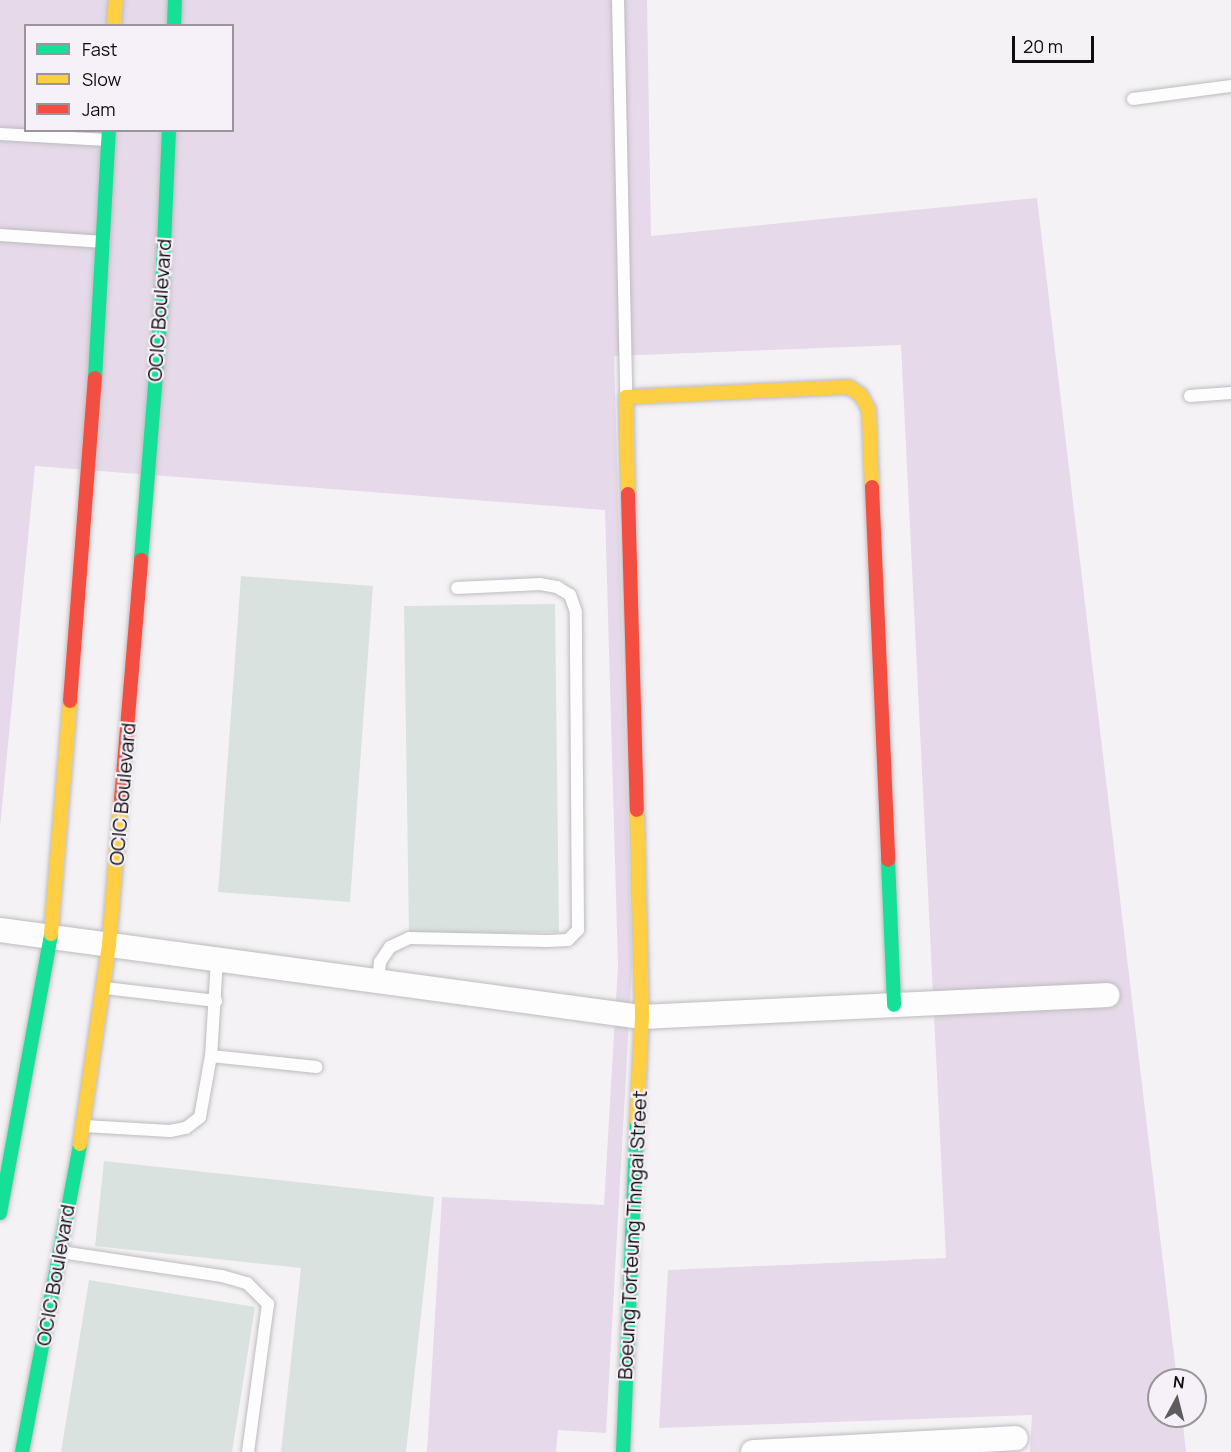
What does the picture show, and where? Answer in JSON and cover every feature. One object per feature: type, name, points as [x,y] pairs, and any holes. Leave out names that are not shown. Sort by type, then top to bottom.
[{"type":"street","points":[[114,24],[116,0]]},
{"type":"street","points":[[174,24],[175,0]]},
{"type":"street","name":"OCIC Boulevard","points":[[22,1452],[83,1126],[109,945],[160,313],[169,132]]},
{"type":"street","points":[[0,1213],[51,937],[104,242],[109,136]]},
{"type":"street","points":[[626,397],[849,387],[861,395],[869,410],[894,1005]]},
{"type":"street","name":"Boeung Torteung Thngai Street","points":[[623,1452],[642,1017],[626,397]]},
{"type":"street","points":[[0,930],[642,1017],[1107,994]]},
{"type":"street","points":[[753,1452],[847,1449],[1016,1438]]},
{"type":"lane","points":[[618,0],[626,397]]},
{"type":"lane","points":[[1133,99],[1231,86]]},
{"type":"lane","points":[[0,134],[109,136]]},
{"type":"lane","points":[[0,235],[104,242]]},
{"type":"lane","points":[[1190,396],[1231,393]]},
{"type":"lane","points":[[378,981],[380,962],[390,947],[409,938],[547,941],[568,939],[578,930],[576,612],[570,595],[556,587],[540,584],[457,588]]},
{"type":"lane","points":[[83,1126],[170,1131],[186,1128],[200,1117],[211,1056],[217,959]]},
{"type":"lane","points":[[104,988],[216,1001]]},
{"type":"lane","points":[[211,1056],[316,1067]]},
{"type":"lane","points":[[60,1252],[222,1276],[247,1283],[268,1304],[248,1452]]},
{"type":"shaded area","points":[[0,0],[647,0],[651,236],[1037,198],[1176,1368],[1147,1368],[1147,1428],[1183,1428],[1186,1452],[1030,1452],[1032,1415],[659,1428],[668,1270],[946,1258],[901,345],[614,356],[632,967],[606,1433],[558,1430],[556,1452],[427,1452],[442,1197],[604,1205],[618,966],[605,510],[35,466],[0,827]]},
{"type":"building","points":[[241,576],[373,586],[350,902],[218,892]]},
{"type":"building","points":[[555,604],[559,932],[409,934],[404,606]]},
{"type":"building","points":[[104,1161],[434,1197],[406,1452],[281,1452],[301,1268],[95,1246]]},
{"type":"building","points":[[89,1280],[255,1307],[232,1452],[61,1452]]},
{"type":"traffic: fast","points":[[174,24],[175,0]]},
{"type":"traffic: fast","points":[[95,378],[109,132]]},
{"type":"traffic: fast","points":[[141,560],[161,313],[169,132]]},
{"type":"traffic: fast","points":[[888,860],[894,1005]]},
{"type":"traffic: fast","points":[[0,1213],[51,934]]},
{"type":"traffic: fast","points":[[623,1452],[637,1121]]},
{"type":"traffic: fast","points":[[22,1452],[80,1144]]},
{"type":"traffic: slow","points":[[114,24],[116,0]]},
{"type":"traffic: slow","points":[[628,494],[626,397],[849,387],[861,395],[869,410],[872,487]]},
{"type":"traffic: slow","points":[[51,934],[70,701]]},
{"type":"traffic: slow","points":[[80,1144],[109,945],[121,800]]},
{"type":"traffic: slow","points":[[637,810],[642,1017],[637,1121]]},
{"type":"traffic: jam","points":[[70,701],[95,378]]},
{"type":"traffic: jam","points":[[872,487],[888,860]]},
{"type":"traffic: jam","points":[[628,494],[637,810]]},
{"type":"traffic: jam","points":[[121,800],[141,560]]}]
